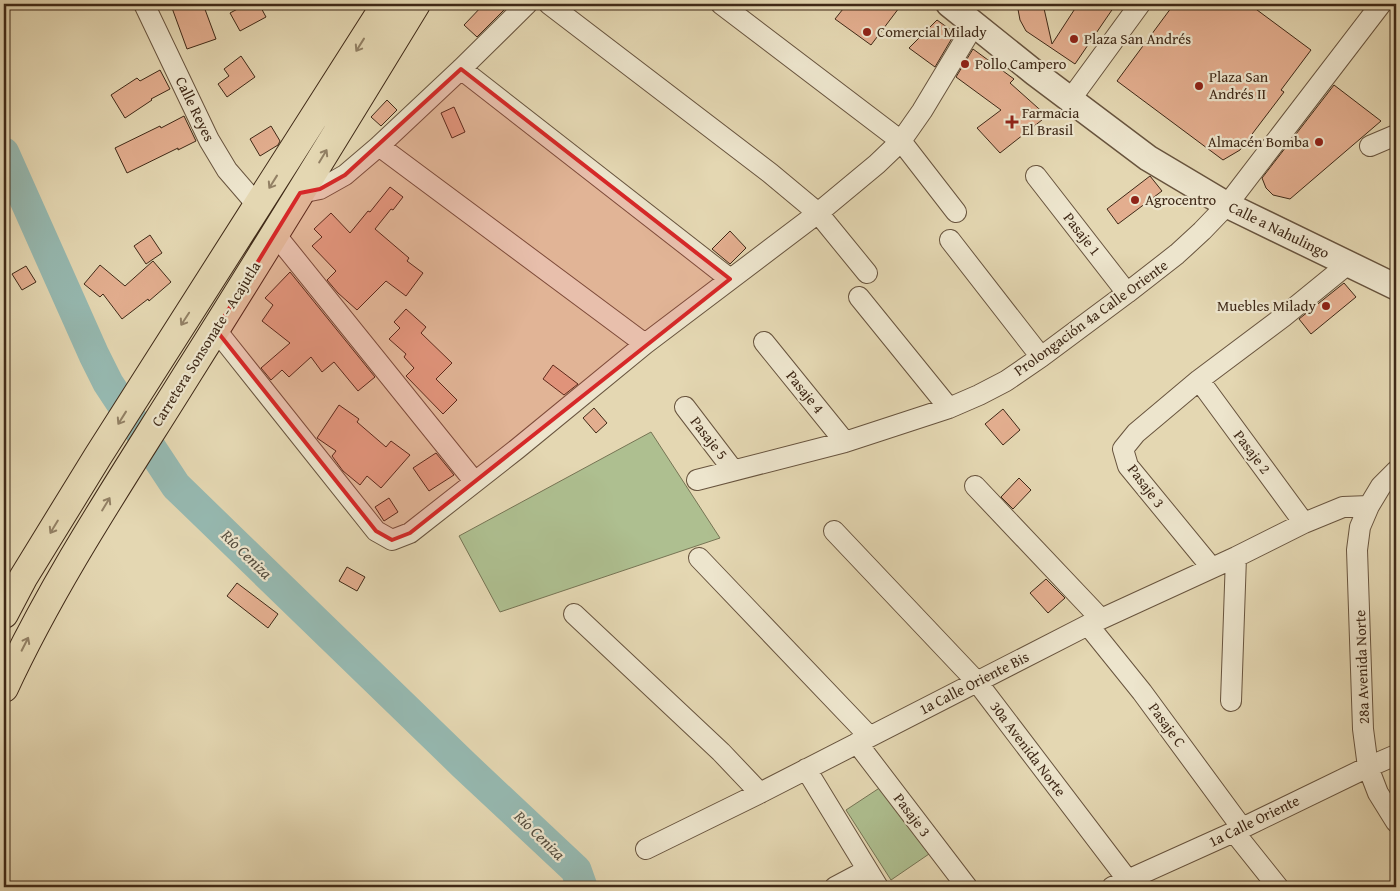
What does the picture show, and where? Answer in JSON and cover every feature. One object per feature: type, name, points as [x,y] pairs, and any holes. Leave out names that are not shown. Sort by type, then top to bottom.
[{"type":"highway","name":"Carretera Sonsonate - Acajutla","points":[[4,614],[23,578],[98,456],[386,4]]},
{"type":"highway","name":"Carretera Sonsonate - Acajutla","points":[[4,688],[24,645],[120,480],[216,330],[416,4]]},
{"type":"street","name":"Calle Reyes","points":[[144,4],[209,140],[227,170],[258,206]]},
{"type":"street","points":[[300,193],[320,189],[345,175],[379,146],[461,69],[527,4]]},
{"type":"street","points":[[548,4],[770,173],[818,213],[867,273]]},
{"type":"street","points":[[721,4],[900,141],[956,212]]},
{"type":"street","name":"Calle a Nahulingo","points":[[949,4],[1035,73],[1148,158],[1227,205],[1396,287]]},
{"type":"street","points":[[1070,100],[1140,4]]},
{"type":"street","name":"Prolongación 4a Calle Oriente","points":[[696,480],[845,442],[949,408],[992,388],[1041,357],[1177,254],[1202,231],[1227,205],[1381,4]]},
{"type":"street","points":[[216,330],[376,531],[392,540],[410,533],[645,344],[818,213],[877,164],[900,141],[922,111],[975,23]]},
{"type":"street","points":[[461,69],[730,279]]},
{"type":"street","points":[[1370,146],[1396,135]]},
{"type":"street","points":[[379,146],[645,344]]},
{"type":"street","name":"Pasaje 1","points":[[1036,176],[1127,293]]},
{"type":"street","points":[[275,234],[474,481]]},
{"type":"street","points":[[950,240],[1041,357]]},
{"type":"street","points":[[1199,380],[1283,317],[1348,264]]},
{"type":"street","points":[[859,297],[949,408]]},
{"type":"street","name":"Pasaje 4","points":[[764,342],[845,442]]},
{"type":"street","name":"Pasaje 3","points":[[1199,380],[1136,433],[1123,449],[1128,466],[1211,567]]},
{"type":"street","name":"Pasaje 2","points":[[1199,380],[1304,523]]},
{"type":"street","name":"Pasaje 5","points":[[685,407],[733,470]]},
{"type":"street","name":"28a Avenida Norte","points":[[1396,472],[1381,486],[1369,506],[1360,527],[1357,550],[1363,730],[1368,767],[1378,793],[1396,822]]},
{"type":"street","name":"Pasaje C","points":[[975,486],[1094,622],[1278,887]]},
{"type":"street","name":"1a Calle Oriente Bis","points":[[646,849],[760,793],[1094,622],[1236,557],[1304,523],[1344,507],[1369,506]]},
{"type":"street","name":"30a Avenida Norte","points":[[834,531],[977,682],[1124,885]]},
{"type":"street","points":[[1231,701],[1236,557]]},
{"type":"street","name":"Pasaje 3","points":[[699,558],[863,740],[967,887]]},
{"type":"street","points":[[574,614],[721,752],[760,793]]},
{"type":"street","name":"1a Calle Oriente","points":[[1124,885],[1396,755]]},
{"type":"street","points":[[806,769],[878,887]]},
{"type":"street","points":[[835,887],[867,870]]},
{"type":"highlighted area","points":[[461,69],[730,279],[410,533],[392,540],[376,531],[216,330],[300,193],[320,189],[345,175]]},
{"type":"green space","points":[[651,432],[720,538],[500,612],[459,536]]},
{"type":"green space","points":[[884,785],[929,854],[891,880],[846,810]]},
{"type":"building","points":[[185,4],[203,4],[216,39],[187,49],[172,8]]},
{"type":"building","points":[[247,4],[259,4],[266,17],[240,31],[230,13]]},
{"type":"building","points":[[484,4],[510,4],[477,37],[464,25]]},
{"type":"building","name":"Comercial Milady","points":[[847,4],[902,4],[871,45],[835,19]]},
{"type":"building","points":[[1017,4],[1043,4],[1052,44],[1078,4],[1116,4],[1075,64],[1026,31],[1020,20]]},
{"type":"building","name":"Plaza San Andrés II","points":[[1174,4],[1249,4],[1311,50],[1281,90],[1284,92],[1240,150],[1223,160],[1117,81]]},
{"type":"building","points":[[937,20],[955,33],[935,67],[909,48]]},
{"type":"building","points":[[973,49],[1014,79],[1010,83],[1047,116],[1000,153],[977,128],[1001,110],[956,77]]},
{"type":"building","points":[[241,56],[255,77],[227,97],[218,84],[229,76],[224,69]]},
{"type":"building","points":[[160,70],[170,89],[151,99],[125,118],[111,95],[137,78],[140,81]]},
{"type":"building","name":"Almacén Bomba","points":[[1334,85],[1381,121],[1290,199],[1273,195],[1266,188],[1262,178]]},
{"type":"building","points":[[387,100],[397,110],[381,126],[371,117]]},
{"type":"building","points":[[454,107],[465,132],[452,138],[441,113]]},
{"type":"building","points":[[184,116],[196,141],[127,173],[115,148]]},
{"type":"building","points":[[271,126],[280,141],[278,145],[260,156],[250,139]]},
{"type":"building","name":"Agrocentro","points":[[1150,176],[1162,191],[1118,224],[1107,209]]},
{"type":"building","points":[[390,187],[403,197],[375,229],[409,258],[407,261],[423,273],[406,296],[386,281],[357,310],[327,280],[336,271],[312,246],[322,237],[314,229],[331,213],[350,233]]},
{"type":"building","points":[[730,231],[746,248],[730,264],[712,249]]},
{"type":"building","points":[[150,235],[162,253],[146,264],[134,246]]},
{"type":"building","points":[[153,261],[171,282],[149,301],[148,299],[122,319],[103,294],[100,297],[84,284],[100,265],[125,286]]},
{"type":"building","points":[[26,266],[36,282],[22,290],[12,274]]},
{"type":"building","points":[[290,272],[375,377],[358,391],[334,362],[322,372],[311,357],[289,377],[282,370],[271,380],[261,368],[290,343],[262,321],[273,305],[265,298]]},
{"type":"building","name":"Muebles Milady","points":[[1344,283],[1356,297],[1311,334],[1299,319]]},
{"type":"building","points":[[406,309],[426,327],[421,333],[452,363],[436,379],[457,400],[443,414],[406,376],[414,368],[404,357],[406,354],[389,339],[400,328],[394,322]]},
{"type":"building","points":[[553,365],[578,384],[564,395],[543,379]]},
{"type":"building","points":[[339,405],[359,419],[357,422],[386,447],[391,441],[410,455],[381,488],[367,476],[360,485],[343,471],[332,456],[336,451],[317,438]]},
{"type":"building","points":[[594,408],[607,423],[596,433],[583,418]]},
{"type":"building","points":[[1003,409],[1020,430],[1003,445],[985,424]]},
{"type":"building","points":[[436,453],[454,475],[429,491],[413,468]]},
{"type":"building","points":[[1019,478],[1031,490],[1013,509],[1001,497]]},
{"type":"building","points":[[389,498],[398,512],[384,521],[375,507]]},
{"type":"building","points":[[347,567],[365,577],[357,591],[339,581]]},
{"type":"building","points":[[1046,579],[1065,598],[1048,613],[1030,593]]},
{"type":"building","points":[[237,583],[278,614],[268,628],[227,596]]},
{"type":"waterway","name":"Río Ceniza","points":[[4,153],[108,383],[176,486],[464,765],[576,870],[582,887]]},
{"type":"place","name":"Comercial Milady","points":[[867,32]]},
{"type":"place","name":"Plaza San Andrés","points":[[1074,39]]},
{"type":"place","name":"Pollo Campero","points":[[965,64]]},
{"type":"place","name":"Plaza San Andrés II","points":[[1199,86]]},
{"type":"place","name":"Farmacia El Brasil","points":[[1012,122]]},
{"type":"place","name":"Almacén Bomba","points":[[1319,142]]},
{"type":"place","name":"Agrocentro","points":[[1135,200]]},
{"type":"place","name":"Muebles Milady","points":[[1326,306]]}]
